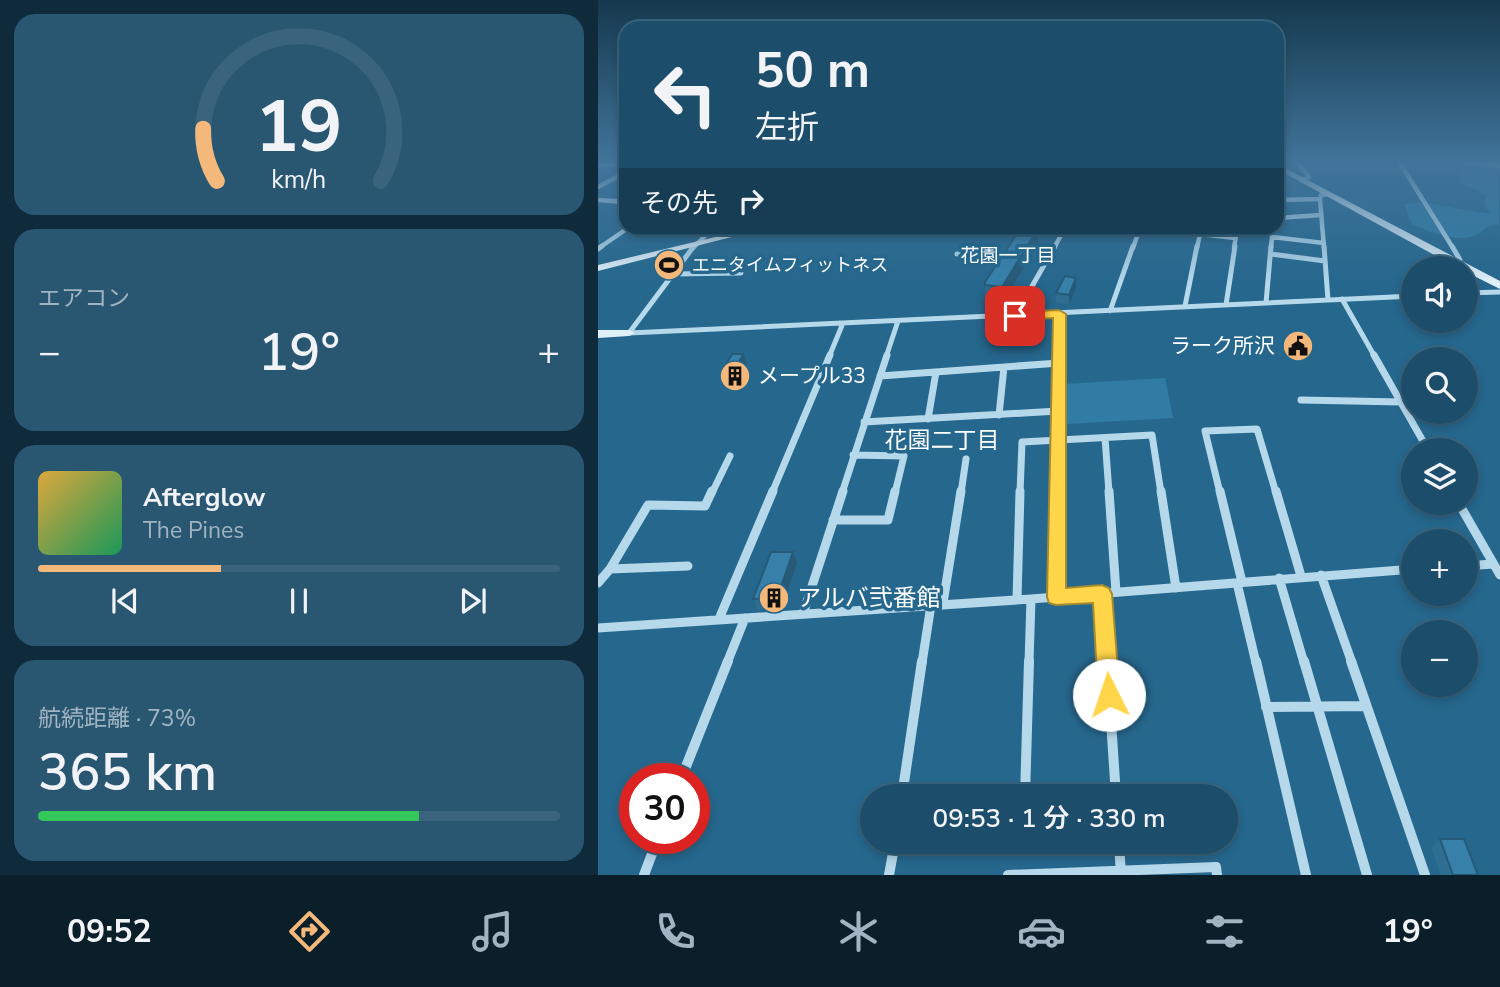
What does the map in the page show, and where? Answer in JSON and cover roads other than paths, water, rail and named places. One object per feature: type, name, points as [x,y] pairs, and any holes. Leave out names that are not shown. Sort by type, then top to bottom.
[{"type":"street","points":[[1323,201],[1321,215],[1328,300]]},
{"type":"street","points":[[1334,201],[1444,256]]},
{"type":"street","points":[[1426,201],[1458,256]]},
{"type":"street","points":[[1284,218],[1321,215]]},
{"type":"street","points":[[598,249],[619,234]]},
{"type":"street","points":[[629,333],[706,235]]},
{"type":"street","points":[[598,268],[733,235]]},
{"type":"street","points":[[1015,316],[1061,235]]},
{"type":"street","points":[[1110,311],[1137,235]]},
{"type":"street","points":[[1185,306],[1200,235]]},
{"type":"street","points":[[1209,235],[1235,238]]},
{"type":"street","points":[[1226,305],[1236,235]]},
{"type":"street","points":[[1266,303],[1272,237],[1324,243]]},
{"type":"street","points":[[598,242],[606,243]]},
{"type":"street","points":[[957,254],[979,256]]},
{"type":"street","points":[[1271,254],[1325,261]]},
{"type":"street","points":[[674,274],[741,273]]},
{"type":"street","points":[[1478,274],[1499,286]]},
{"type":"street","points":[[1478,293],[1499,292]]},
{"type":"street","points":[[599,335],[1401,297]]},
{"type":"street","points":[[1342,299],[1401,402]]},
{"type":"street","points":[[1056,597],[1059,314]]},
{"type":"street","points":[[803,614],[898,321]]},
{"type":"street","points":[[719,620],[843,323]]},
{"type":"street","points":[[880,376],[1059,363]]},
{"type":"street","points":[[999,415],[1004,367]]},
{"type":"street","points":[[928,419],[936,372]]},
{"type":"street","points":[[1301,400],[1401,402]]},
{"type":"street","points":[[864,422],[1058,411]]},
{"type":"street","points":[[1301,576],[1257,429],[1205,431],[1306,875]]},
{"type":"street","points":[[1017,600],[1022,442],[1152,435],[1176,588]]},
{"type":"street","points":[[1105,438],[1116,592]]},
{"type":"street","points":[[833,520],[888,520],[904,456],[853,455]]},
{"type":"street","points":[[598,583],[610,569],[648,505],[705,506],[730,456]]},
{"type":"street","points":[[943,603],[966,459]]},
{"type":"street","points":[[1465,515],[1499,575]]},
{"type":"street","points":[[1478,565],[1493,564]]},
{"type":"street","points":[[610,569],[688,566]]},
{"type":"street","points":[[598,628],[1102,594],[1401,570]]},
{"type":"street","points":[[1321,575],[1425,875]]},
{"type":"street","points":[[1279,578],[1367,875]]},
{"type":"street","points":[[1102,594],[1115,784]]},
{"type":"street","points":[[1026,784],[1031,599]]},
{"type":"street","points":[[903,784],[931,605]]},
{"type":"street","points":[[687,763],[744,618]]},
{"type":"street","points":[[1266,707],[1366,706]]},
{"type":"street","points":[[644,875],[652,854]]},
{"type":"street","points":[[890,875],[893,854]]},
{"type":"street","points":[[1120,854],[1121,872]]},
{"type":"street","points":[[1008,875],[1216,867],[1217,875]]},
{"type":"place","name":"エニタイムフィットネス","points":[[669,265]]},
{"type":"place","name":"ラーク所沢","points":[[1298,346]]},
{"type":"place","name":"メープル33","points":[[735,376]]},
{"type":"place","name":"アルバ弐番館","points":[[774,598]]},
{"type":"district","name":"花園一丁目","points":[[1008,256]]},
{"type":"district","name":"花園二丁目","points":[[942,440]]}]
